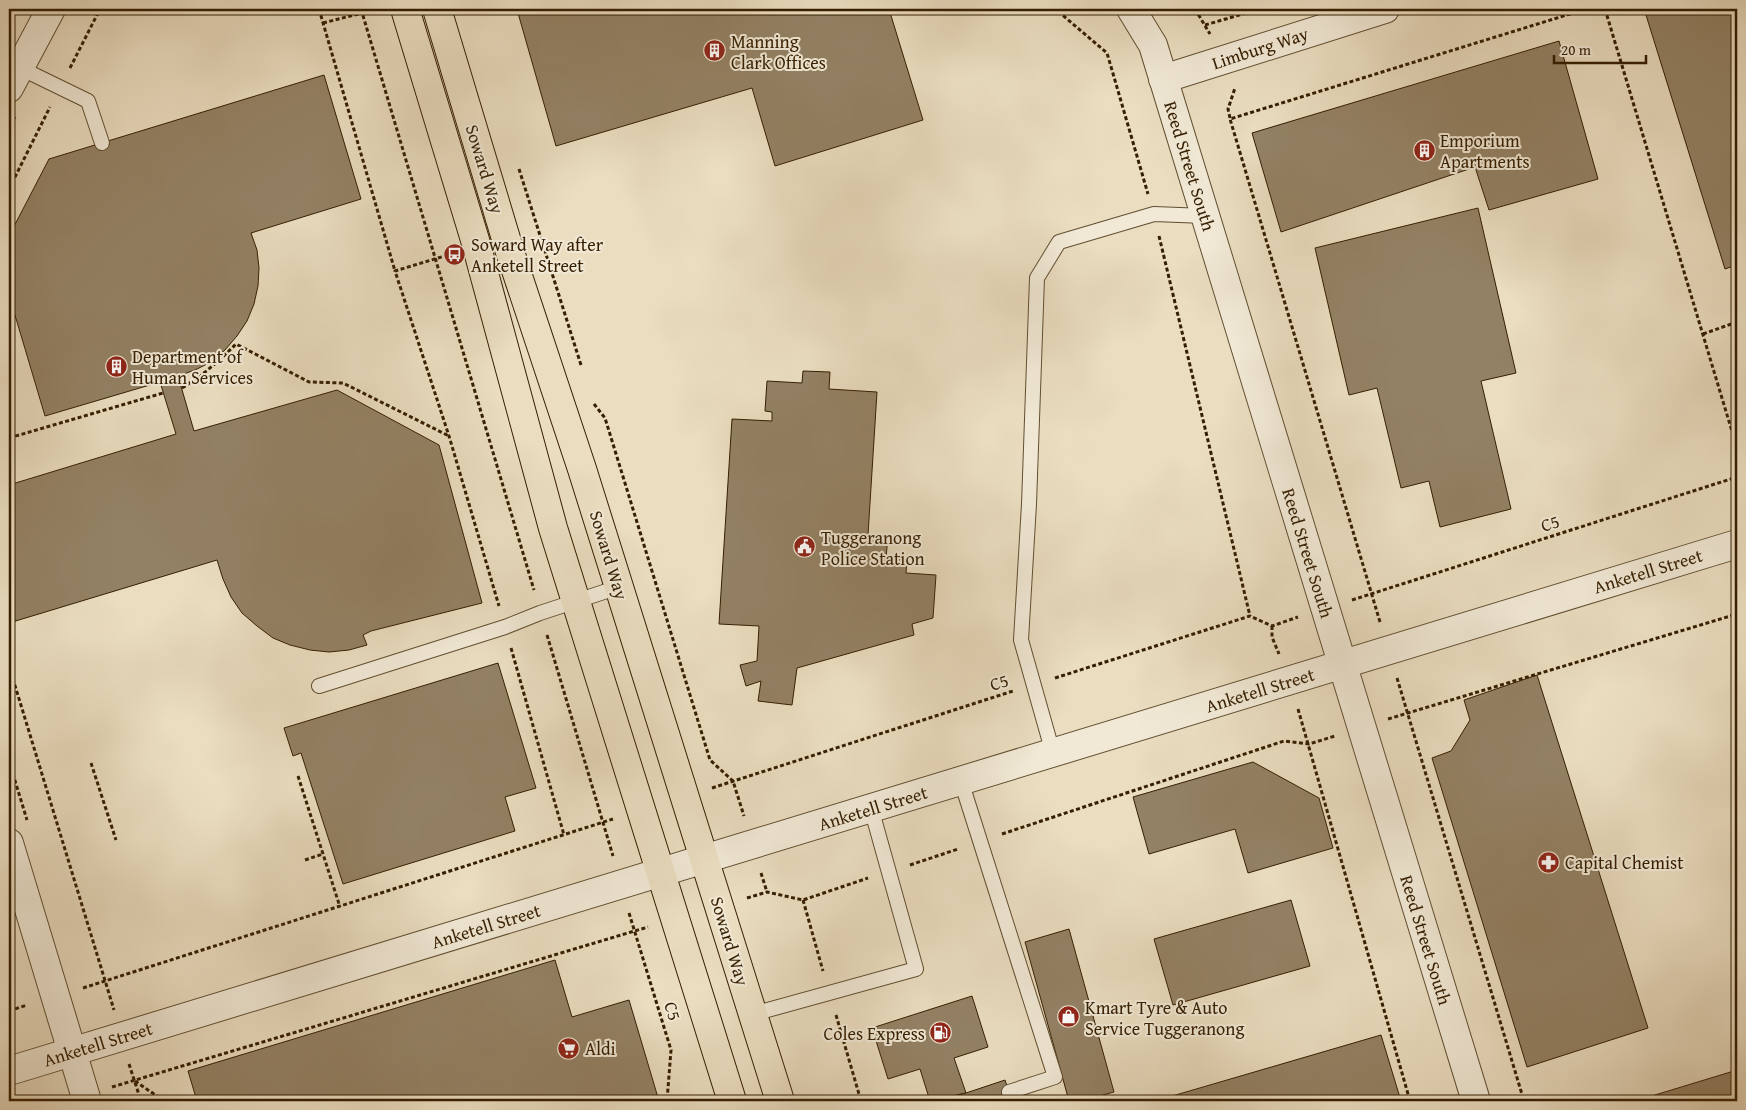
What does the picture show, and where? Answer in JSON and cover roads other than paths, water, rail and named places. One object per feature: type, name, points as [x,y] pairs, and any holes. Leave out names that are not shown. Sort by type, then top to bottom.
[{"type":"main road","name":"Soward Way","points":[[405,9],[477,248],[553,528],[732,1101]]},
{"type":"main road","name":"Soward Way","points":[[437,9],[507,240],[619,587],[780,1101]]},
{"type":"street","points":[[12,73],[51,9]]},
{"type":"street","name":"Reed Street South","points":[[1131,9],[1153,45],[1476,1101]]},
{"type":"street","name":"Limburg Way","points":[[1163,79],[1341,16],[1385,9]]},
{"type":"street","name":"Anketell Street","points":[[9,1071],[1737,544]]},
{"type":"street","points":[[9,843],[87,1101]]},
{"type":"lane","points":[[12,73],[88,101],[102,142]]},
{"type":"lane","points":[[1053,752],[1021,640],[1036,278],[1059,242],[1154,214],[1205,216]]},
{"type":"lane","points":[[319,686],[505,627],[540,613],[619,587]]},
{"type":"lane","points":[[961,781],[1055,1077],[1009,1092]]},
{"type":"lane","points":[[753,1014],[916,969],[871,808]]},
{"type":"place","name":"Manning Clark Offices","points":[[715,51]]},
{"type":"place","name":"Emporium Apartments","points":[[1424,150]]},
{"type":"place","name":"Soward Way after Anketell Street","points":[[455,254]]},
{"type":"place","name":"Department of Human Services","points":[[116,366]]},
{"type":"place","name":"Tuggeranong Police Station","points":[[805,547]]},
{"type":"place","name":"Capital Chemist","points":[[1549,862]]},
{"type":"place","name":"Kmart Tyre & Auto Service Tuggeranong","points":[[1069,1017]]},
{"type":"place","name":"Coles Express","points":[[941,1033]]},
{"type":"place","name":"Aldi","points":[[569,1048]]}]
